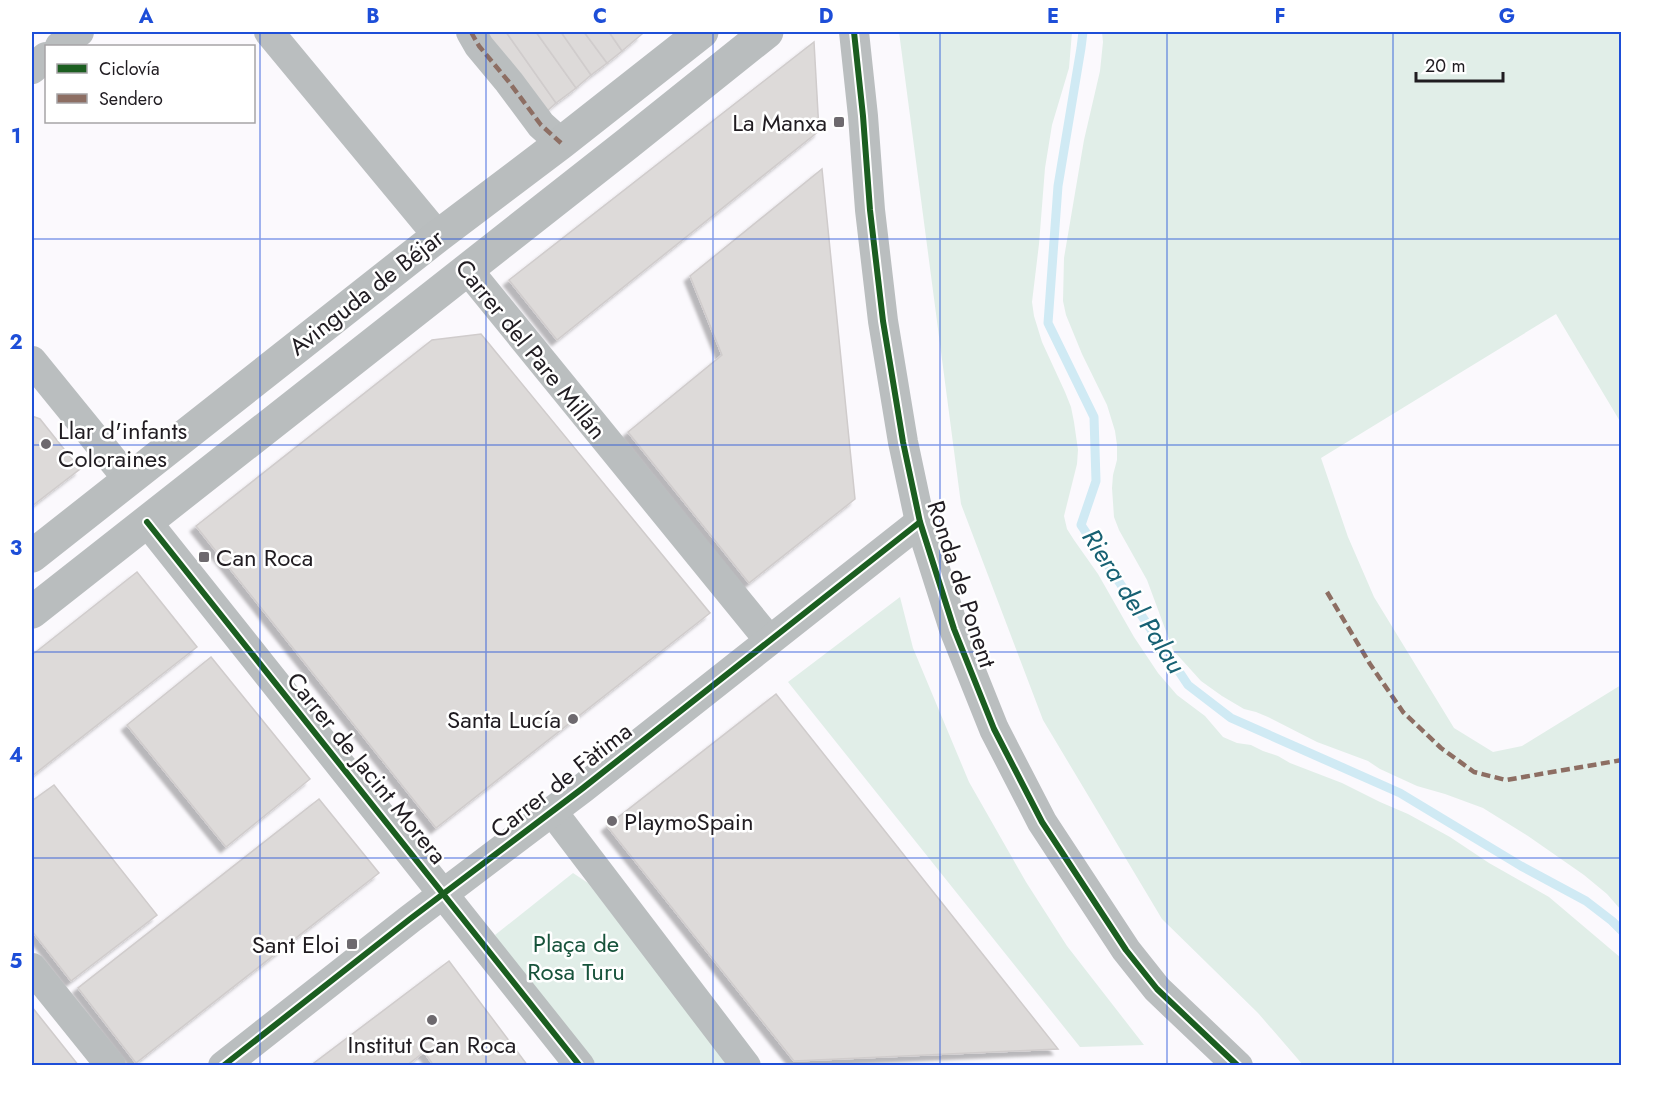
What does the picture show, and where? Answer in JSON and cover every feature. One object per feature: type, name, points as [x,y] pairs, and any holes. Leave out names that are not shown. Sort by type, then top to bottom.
[{"type":"main road","name":"Avinguda de Béjar","points":[[32,556],[438,236],[702,32]]},
{"type":"main road","name":"Avinguda de Béjar","points":[[627,144],[669,87],[725,44],[727,32]]},
{"type":"main road","name":"Avinguda de Béjar","points":[[32,612],[767,32]]},
{"type":"main road","name":"Carrer del Pare Millán","points":[[438,236],[467,269]]},
{"type":"street","points":[[61,45],[79,32]]},
{"type":"street","name":"Carrer del Pare Millán","points":[[269,32],[438,236]]},
{"type":"street","points":[[471,32],[479,46],[541,125],[561,143]]},
{"type":"street","name":"Ronda de Ponent","points":[[854,32],[870,210],[883,321],[903,442],[920,522],[954,629],[994,729],[1042,822],[1132,958],[1157,988],[1238,1065]]},
{"type":"street","points":[[32,69],[45,58]]},
{"type":"street","name":"Carrer del Pare Millán","points":[[467,269],[769,640]]},
{"type":"street","points":[[32,361],[128,479]]},
{"type":"street","name":"Carrer de Jacint Morera","points":[[147,522],[580,1065]]},
{"type":"street","name":"Carrer de Fàtima","points":[[223,1065],[552,811],[920,522]]},
{"type":"street","points":[[552,811],[746,1065]]},
{"type":"street","points":[[32,968],[111,1065]]},
{"type":"green space","points":[[899,32],[1072,32],[1069,68],[1052,125],[1045,168],[1032,302],[1042,342],[1071,407],[1074,422],[1078,450],[1077,464],[1064,516],[1067,529],[1098,574],[1134,637],[1158,673],[1177,695],[1205,716],[1223,737],[1278,756],[1408,814],[1549,897],[1621,958],[1621,1065],[1303,1065],[1258,1013],[1162,919],[1043,720],[961,504]]},
{"type":"green space","points":[[1102,32],[1621,32],[1621,423],[1556,314],[1321,458],[1348,537],[1374,597],[1454,728],[1493,752],[1522,746],[1621,685],[1621,910],[1607,894],[1584,875],[1483,808],[1417,786],[1368,761],[1317,742],[1268,717],[1244,709],[1201,681],[1173,650],[1147,580],[1114,517],[1112,488],[1117,460],[1115,431],[1107,405],[1066,315],[1063,301],[1064,258],[1084,140],[1100,71]]},
{"type":"green space","points":[[900,597],[913,648],[969,782],[1026,882],[1067,946],[1144,1045],[1080,1047],[788,682]]},
{"type":"green space","name":"Plaça de Rosa Turu","points":[[573,873],[588,883],[725,1059],[726,1065],[594,1065],[503,950],[495,935]]},
{"type":"building","points":[[485,32],[506,32],[556,103],[545,113]]},
{"type":"building","points":[[506,32],[536,32],[576,88],[556,103]]},
{"type":"building","points":[[536,32],[561,32],[591,75],[576,88]]},
{"type":"building","points":[[561,32],[584,32],[607,63],[591,75]]},
{"type":"building","points":[[584,32],[609,32],[622,51],[607,63]]},
{"type":"building","points":[[609,32],[640,32],[642,34],[622,51]]},
{"type":"building","points":[[814,42],[819,131],[557,340],[509,280]]},
{"type":"building","points":[[822,169],[855,499],[749,583],[628,432],[722,355],[690,276]]},
{"type":"building","points":[[481,334],[710,613],[436,828],[196,526],[432,340]]},
{"type":"building","name":"Llar d'infants Coloraines","points":[[32,416],[40,419],[80,469],[32,506]]},
{"type":"building","points":[[137,572],[197,647],[32,776],[32,655]]},
{"type":"building","points":[[211,657],[310,779],[226,847],[127,725]]},
{"type":"building","points":[[776,694],[1058,1049],[794,1061],[607,826]]},
{"type":"building","points":[[54,785],[157,915],[71,981],[32,931],[32,801]]},
{"type":"building","points":[[319,799],[379,873],[136,1063],[78,988]]},
{"type":"building","name":"Institut Can Roca","points":[[449,961],[528,1066],[434,1066],[424,1052],[406,1066],[310,1066]]},
{"type":"building","points":[[32,1007],[79,1066],[32,1066]]},
{"type":"waterway","name":"Riera del Palau","points":[[1083,32],[1058,186],[1048,323],[1094,417],[1096,481],[1081,525],[1188,685],[1231,718],[1400,793],[1521,866],[1586,901],[1622,931]]},
{"type":"marked path","points":[[471,32],[479,46],[541,125],[561,143]]},
{"type":"marked path","points":[[1327,592],[1370,664],[1403,712],[1441,748],[1474,772],[1506,780],[1622,760]]},
{"type":"cycle path","points":[[854,32],[870,210],[883,321],[903,442],[920,522],[954,629],[994,729],[1042,822],[1126,950],[1157,989],[1238,1066]]},
{"type":"cycle path","points":[[147,522],[580,1066]]},
{"type":"cycle path","points":[[223,1066],[410,919],[583,788],[920,522]]},
{"type":"place","name":"La Manxa","points":[[839,122]]},
{"type":"place","name":"Llar d'infants Coloraines","points":[[46,444]]},
{"type":"place","name":"Can Roca","points":[[204,557]]},
{"type":"place","name":"Santa Lucía","points":[[573,719]]},
{"type":"place","name":"PlaymoSpain","points":[[612,821]]},
{"type":"place","name":"Sant Eloi","points":[[352,944]]},
{"type":"place","name":"Institut Can Roca","points":[[432,1020]]}]
